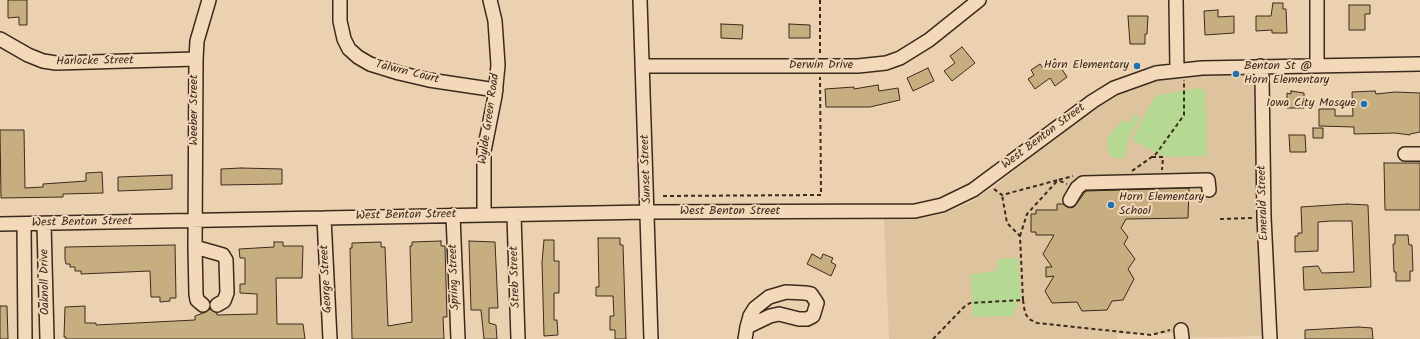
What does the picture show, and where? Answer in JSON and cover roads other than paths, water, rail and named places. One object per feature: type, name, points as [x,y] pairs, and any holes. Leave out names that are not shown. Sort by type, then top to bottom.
[{"type":"street","name":"Weeber Street","points":[[203,305],[197,300],[196,294],[196,59],[197,41],[208,0]]},
{"type":"street","name":"Talwrn Court","points":[[340,0],[340,21],[344,39],[349,49],[358,57],[370,64],[399,73],[436,81],[496,90]]},
{"type":"street","name":"Wylde Green Road","points":[[484,215],[484,151],[496,90],[497,40],[490,0]]},
{"type":"street","name":"Sunset Street","points":[[640,0],[651,339]]},
{"type":"street","name":"Derwin Drive","points":[[643,66],[858,66],[886,63],[900,58],[929,40],[979,0]]},
{"type":"street","points":[[1176,0],[1180,74]]},
{"type":"street","points":[[1317,0],[1317,65]]},
{"type":"street","name":"Harlocke Street","points":[[0,39],[28,55],[43,61],[56,63],[196,59]]},
{"type":"street","name":"West Benton Street","points":[[0,224],[648,212],[915,212],[929,209],[957,199],[973,190],[1093,101],[1114,88],[1143,76],[1260,66],[1420,64]]},
{"type":"street","name":"Emerald Street","points":[[1260,66],[1262,77],[1264,217],[1270,339]]},
{"type":"street","points":[[1405,154],[1420,154]]},
{"type":"street","points":[[1070,200],[1077,188],[1083,183],[1208,180],[1208,190]]},
{"type":"street","name":"Spring Street","points":[[453,215],[458,339]]},
{"type":"street","name":"Streb Street","points":[[514,215],[518,339]]},
{"type":"street","name":"George Street","points":[[324,218],[330,339]]},
{"type":"street","points":[[24,224],[25,339]]},
{"type":"street","name":"Oaknoll Drive","points":[[44,224],[47,339]]},
{"type":"street","points":[[196,247],[223,255],[226,260],[227,293],[224,301],[217,305]]},
{"type":"street","points":[[795,292],[811,294],[817,303],[813,316],[807,319],[799,319],[779,314],[770,316],[746,333],[755,308],[762,301],[777,294],[795,292]]},
{"type":"place","name":"Horn Elementary","points":[[1137,66]]},
{"type":"place","name":"Benton St @ Horn Elementary","points":[[1236,74]]},
{"type":"place","name":"Iowa City Mosque","points":[[1364,104]]},
{"type":"place","name":"Horn Elementary School","points":[[1111,205]]}]
